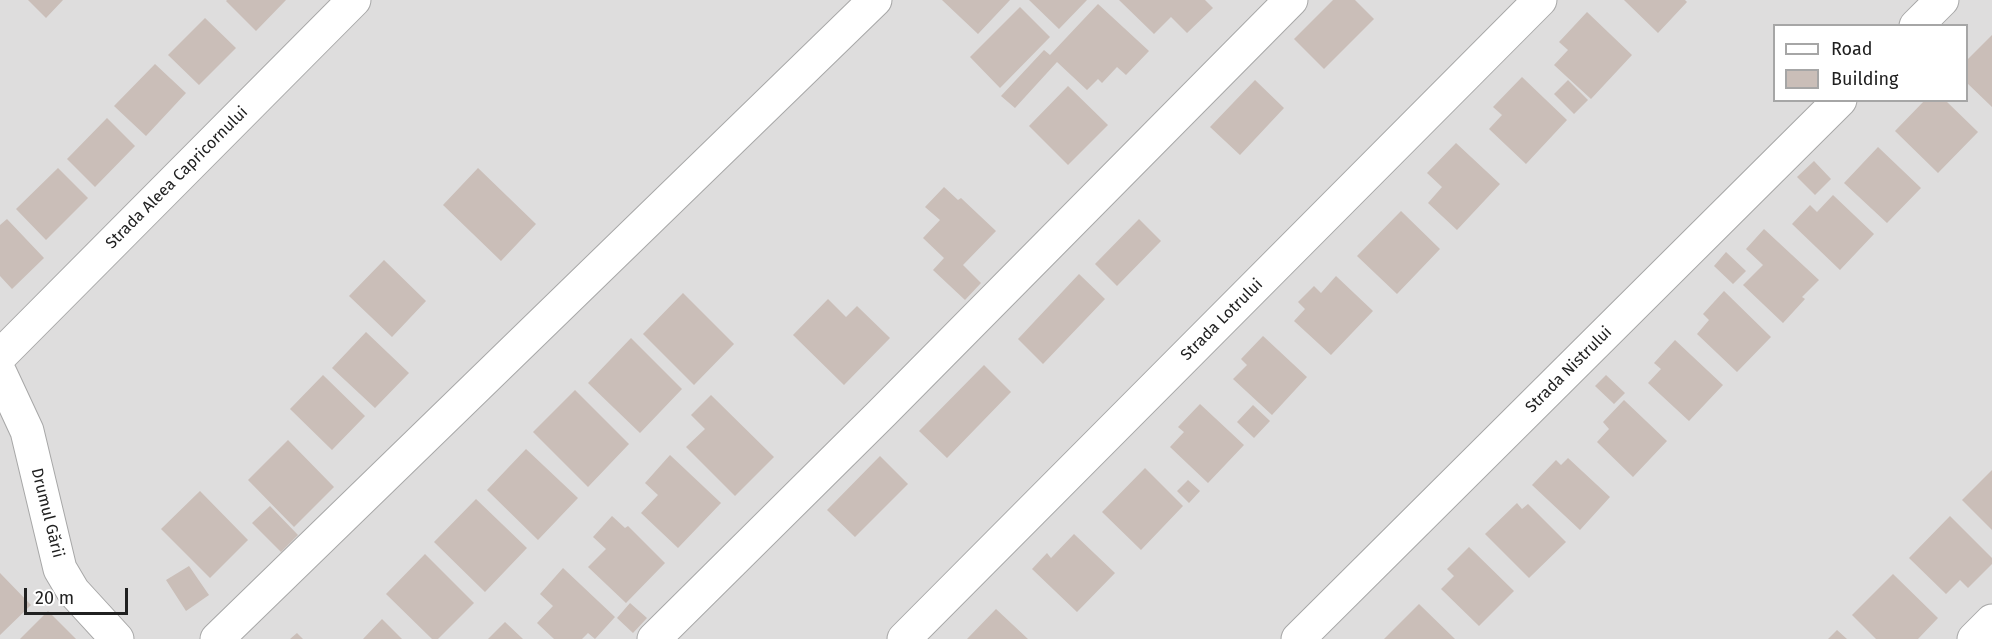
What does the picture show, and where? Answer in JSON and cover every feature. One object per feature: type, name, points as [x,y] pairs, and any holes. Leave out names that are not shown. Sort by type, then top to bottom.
[{"type":"street","name":"Strada Aleea Capricornului","points":[[0,356],[354,0]]},
{"type":"street","points":[[217,639],[875,0]]},
{"type":"street","points":[[654,639],[882,413],[1291,0]]},
{"type":"street","name":"Strada Lotrului","points":[[904,639],[1540,0]]},
{"type":"street","points":[[1918,24],[1942,0]]},
{"type":"street","name":"Strada Nistrului","points":[[1298,639],[1838,102]]},
{"type":"street","name":"Drumul Gării","points":[[0,373],[27,431],[60,569],[73,591],[117,639]]},
{"type":"street","points":[[1974,639],[1992,621]]},
{"type":"shaded area","points":[[0,0],[1992,0],[1992,639],[0,639]]},
{"type":"building","points":[[28,0],[63,0],[46,18]]},
{"type":"building","points":[[227,0],[286,0],[256,31]]},
{"type":"building","points":[[942,0],[1010,0],[978,34]]},
{"type":"building","points":[[1029,0],[1087,0],[1059,29]]},
{"type":"building","points":[[1119,0],[1205,0],[1213,8],[1187,33],[1171,17],[1154,34]]},
{"type":"building","points":[[1333,0],[1355,0],[1374,19],[1324,69],[1294,39]]},
{"type":"building","points":[[1624,0],[1685,0],[1687,2],[1658,33]]},
{"type":"building","points":[[1098,4],[1149,51],[1126,75],[1117,67],[1102,83],[1098,79],[1087,90],[1057,62],[1015,108],[1001,96],[1044,50],[1050,55]]},
{"type":"building","points":[[1020,7],[1050,37],[1000,88],[970,57]]},
{"type":"building","points":[[1587,12],[1632,55],[1591,99],[1554,65],[1568,50],[1559,42]]},
{"type":"building","points":[[205,18],[236,48],[199,85],[168,55]]},
{"type":"building","points":[[1992,35],[1992,107],[1968,84],[1968,59]]},
{"type":"building","points":[[155,64],[186,93],[146,136],[114,106]]},
{"type":"building","points":[[1522,77],[1567,120],[1526,164],[1489,129],[1502,115],[1493,107]]},
{"type":"building","points":[[1255,80],[1284,108],[1240,155],[1210,127]]},
{"type":"building","points":[[1568,80],[1588,100],[1574,114],[1554,94]]},
{"type":"building","points":[[1068,86],[1108,125],[1068,165],[1029,126]]},
{"type":"building","points":[[1923,102],[1947,102],[1978,132],[1938,173],[1895,131]]},
{"type":"building","points":[[107,118],[135,146],[95,187],[67,159]]},
{"type":"building","points":[[1456,143],[1500,184],[1457,230],[1428,203],[1442,187],[1427,173]]},
{"type":"building","points":[[1878,147],[1921,188],[1887,223],[1844,183]]},
{"type":"building","points":[[1814,161],[1831,179],[1815,195],[1797,177]]},
{"type":"building","points":[[58,168],[88,198],[46,240],[16,209]]},
{"type":"building","points":[[478,168],[536,224],[501,261],[443,205]]},
{"type":"building","points":[[944,187],[958,200],[961,198],[996,231],[963,265],[981,283],[965,300],[933,270],[944,258],[923,238],[940,220],[925,207]]},
{"type":"building","points":[[1833,195],[1874,234],[1840,270],[1792,224],[1810,205],[1817,212]]},
{"type":"building","points":[[1401,211],[1440,249],[1397,294],[1357,256]]},
{"type":"building","points":[[7,219],[44,258],[12,289],[0,276],[0,225]]},
{"type":"building","points":[[1139,219],[1161,241],[1117,286],[1095,264]]},
{"type":"building","points":[[1764,229],[1819,280],[1802,297],[1805,299],[1783,323],[1743,285],[1763,265],[1746,249]]},
{"type":"building","points":[[1726,252],[1746,271],[1733,284],[1714,266]]},
{"type":"building","points":[[384,260],[426,301],[392,337],[349,296]]},
{"type":"building","points":[[1079,274],[1105,299],[1043,364],[1018,339]]},
{"type":"building","points":[[1336,276],[1373,311],[1331,355],[1294,321],[1305,309],[1298,302],[1314,286],[1321,293]]},
{"type":"building","points":[[1724,291],[1771,337],[1737,372],[1697,334],[1709,320],[1703,314]]},
{"type":"building","points":[[683,293],[734,344],[694,385],[643,334]]},
{"type":"building","points":[[828,299],[846,317],[857,306],[890,338],[844,385],[793,335]]},
{"type":"building","points":[[366,332],[409,373],[375,408],[332,368]]},
{"type":"building","points":[[1263,336],[1307,377],[1272,415],[1233,379],[1247,365],[1241,359]]},
{"type":"building","points":[[631,338],[682,389],[640,433],[588,383]]},
{"type":"building","points":[[1675,340],[1723,385],[1689,421],[1648,383],[1661,369],[1654,363]]},
{"type":"building","points":[[984,365],[1011,392],[947,458],[919,431]]},
{"type":"building","points":[[323,375],[365,416],[332,450],[290,409]]},
{"type":"building","points":[[1606,375],[1625,393],[1614,404],[1595,386]]},
{"type":"building","points":[[575,390],[629,444],[588,487],[533,432]]},
{"type":"building","points":[[711,395],[774,457],[735,496],[686,447],[705,429],[691,415]]},
{"type":"building","points":[[1624,400],[1667,441],[1633,477],[1597,442],[1609,429],[1603,422]]},
{"type":"building","points":[[1200,404],[1244,445],[1208,483],[1170,447],[1184,432],[1178,427]]},
{"type":"building","points":[[1253,405],[1270,421],[1254,438],[1237,422]]},
{"type":"building","points":[[288,440],[334,487],[294,527],[248,480]]},
{"type":"building","points":[[526,449],[578,498],[538,540],[487,490]]},
{"type":"building","points":[[670,455],[721,503],[678,548],[641,513],[658,495],[645,483]]},
{"type":"building","points":[[880,456],[908,484],[855,537],[827,510]]},
{"type":"building","points":[[1568,458],[1610,497],[1580,530],[1532,485],[1556,460],[1561,465]]},
{"type":"building","points":[[1145,468],[1183,506],[1141,550],[1102,512]]},
{"type":"building","points":[[1992,470],[1992,530],[1962,500]]},
{"type":"building","points":[[1188,480],[1200,491],[1189,503],[1177,491]]},
{"type":"building","points":[[200,491],[248,540],[210,578],[161,529]]},
{"type":"building","points":[[476,499],[527,548],[485,592],[434,542]]},
{"type":"building","points":[[1517,503],[1522,509],[1528,504],[1566,542],[1529,578],[1485,534]]},
{"type":"building","points":[[270,506],[298,535],[281,552],[252,523]]},
{"type":"building","points":[[612,516],[625,528],[628,526],[665,563],[626,603],[588,567],[606,549],[593,537]]},
{"type":"building","points":[[1950,516],[1992,558],[1992,564],[1968,588],[1960,580],[1946,594],[1909,558]]},
{"type":"building","points":[[1074,534],[1115,573],[1077,612],[1032,569],[1047,553],[1051,558]]},
{"type":"building","points":[[1469,547],[1514,591],[1479,626],[1441,589],[1454,576],[1447,569]]},
{"type":"building","points":[[425,554],[474,603],[438,639],[432,639],[386,594]]},
{"type":"building","points":[[189,566],[209,595],[186,611],[166,580]]},
{"type":"building","points":[[563,568],[615,617],[595,639],[588,633],[582,639],[554,639],[537,623],[553,606],[540,594]]},
{"type":"building","points":[[0,573],[31,605],[0,635]]},
{"type":"building","points":[[1893,574],[1938,618],[1918,639],[1876,639],[1852,615]]},
{"type":"building","points":[[630,603],[647,618],[633,633],[617,618]]},
{"type":"building","points":[[1419,604],[1455,639],[1384,639]]},
{"type":"building","points":[[996,609],[1028,639],[967,639]]},
{"type":"building","points":[[48,611],[76,639],[20,639]]},
{"type":"building","points":[[382,619],[402,639],[363,639]]},
{"type":"building","points":[[505,622],[523,639],[488,639]]},
{"type":"building","points":[[1837,630],[1847,639],[1828,639]]},
{"type":"building","points":[[297,633],[303,639],[290,639]]}]
